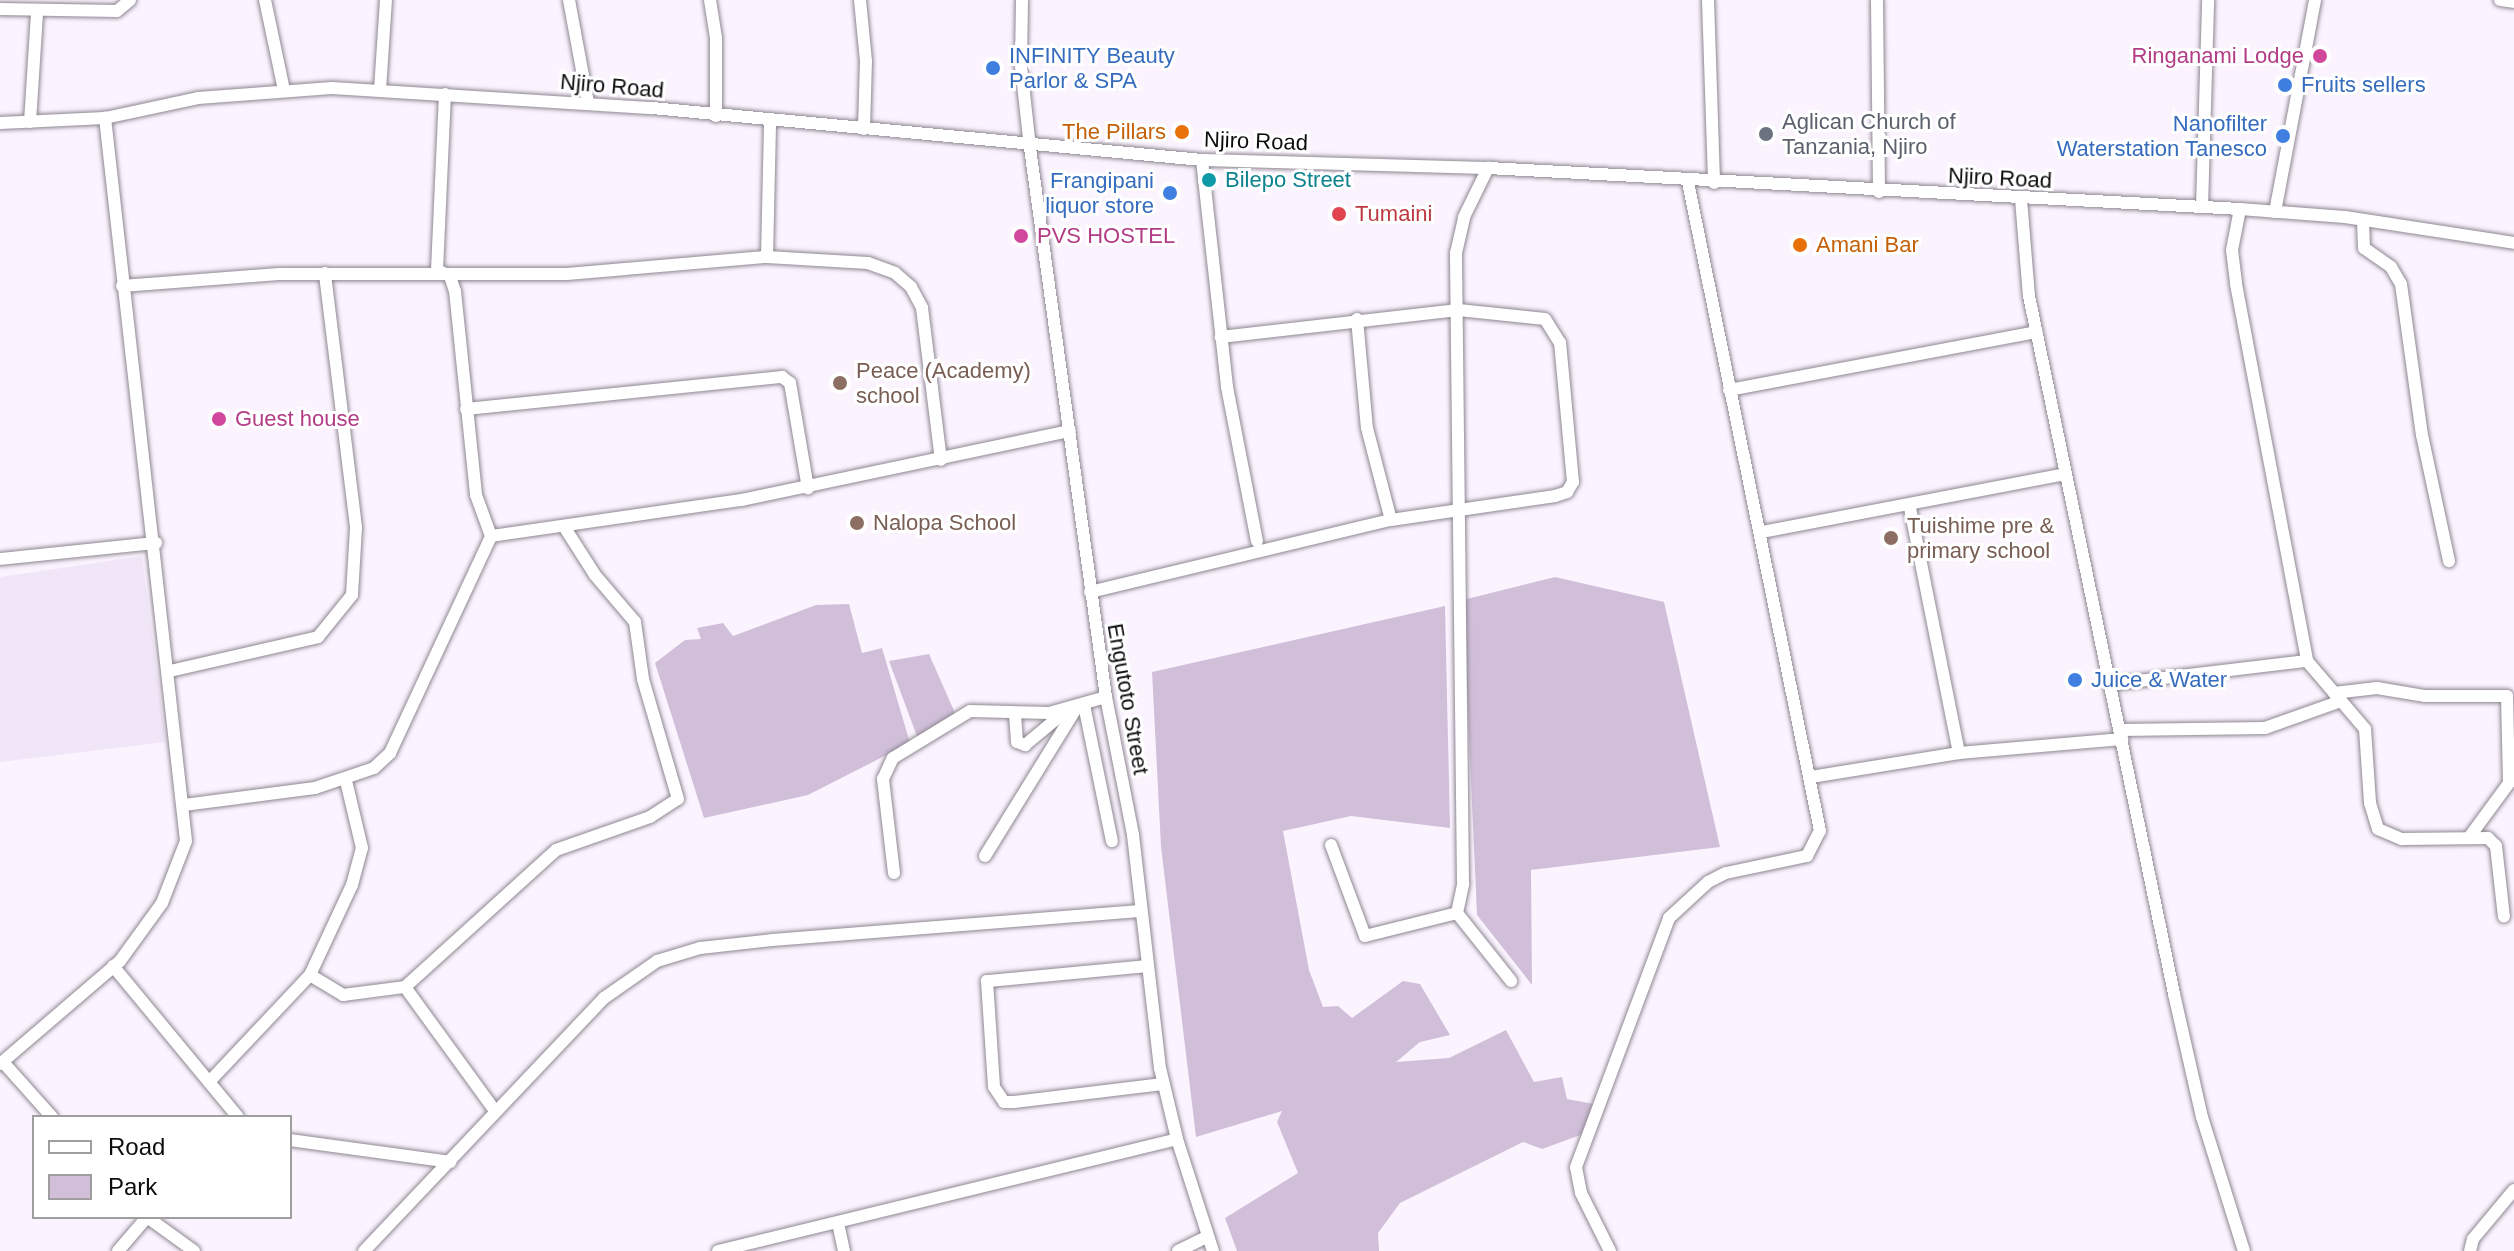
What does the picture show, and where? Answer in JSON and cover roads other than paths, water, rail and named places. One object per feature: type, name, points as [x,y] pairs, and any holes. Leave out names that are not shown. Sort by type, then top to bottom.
[{"type":"street","points":[[0,9],[37,13],[117,11],[130,0]]},
{"type":"street","points":[[265,0],[284,90]]},
{"type":"street","points":[[380,90],[386,0]]},
{"type":"street","points":[[710,0],[716,39],[716,116]]},
{"type":"street","points":[[860,0],[866,61],[864,129]]},
{"type":"street","name":"Engutoto Street","points":[[1022,0],[1021,66],[1030,148],[1090,592],[1106,697],[1133,835],[1163,1084],[1213,1251]]},
{"type":"street","points":[[1708,0],[1714,183]]},
{"type":"street","points":[[1877,0],[1879,192]]},
{"type":"street","points":[[2202,207],[2208,0]]},
{"type":"street","points":[[2275,212],[2315,0]]},
{"type":"street","points":[[2500,0],[2514,2]]},
{"type":"street","points":[[565,1],[588,103]]},
{"type":"street","points":[[30,122],[37,13]]},
{"type":"street","name":"Njiro Road","points":[[0,123],[105,118],[198,98],[284,90],[380,90],[588,103],[1030,148],[1202,160],[1488,168],[1688,182],[2240,209],[2363,220],[2514,243]]},
{"type":"street","points":[[437,270],[445,94]]},
{"type":"street","points":[[50,1115],[2,1063],[113,966],[162,903],[186,841],[156,543],[122,286],[105,118]]},
{"type":"street","points":[[767,257],[770,120]]},
{"type":"street","points":[[1202,160],[1221,337],[1257,541]]},
{"type":"street","points":[[1457,913],[1463,884],[1458,231],[1488,168]]},
{"type":"street","points":[[1610,1251],[1581,1193],[1576,1167],[1669,918],[1708,882],[1726,873],[1807,856],[1820,831],[1762,532],[1729,390],[1688,182]]},
{"type":"street","points":[[2021,199],[2037,332],[2196,1088],[2244,1251]]},
{"type":"street","points":[[2240,209],[2232,250],[2236,284],[2307,661],[2365,729],[2370,803],[2378,829],[2402,839],[2488,838],[2496,846],[2504,917]]},
{"type":"street","points":[[2363,220],[2367,253],[2391,267],[2401,284],[2422,435],[2449,561]]},
{"type":"street","points":[[122,286],[325,273],[437,270],[567,274],[767,257],[868,263],[895,273],[911,287],[922,308],[941,460]]},
{"type":"street","points":[[184,805],[346,781],[390,753],[491,536],[476,495],[455,291],[450,276],[437,270]]},
{"type":"street","points":[[170,671],[318,637],[352,595],[356,527],[325,273]]},
{"type":"street","points":[[1090,592],[1391,520],[1567,492],[1575,470],[1560,343],[1551,324],[1539,317],[1458,310],[1357,319],[1221,337]]},
{"type":"street","points":[[1357,319],[1367,428],[1391,520]]},
{"type":"street","points":[[1729,390],[2037,332]]},
{"type":"street","points":[[466,409],[782,377],[790,383],[808,488]]},
{"type":"street","points":[[491,536],[565,528],[808,488],[1070,431]]},
{"type":"street","points":[[1762,532],[1910,508],[2066,474]]},
{"type":"street","points":[[1910,508],[1959,753]]},
{"type":"street","points":[[310,975],[343,995],[405,987],[556,850],[650,817],[678,799],[643,679],[635,622],[595,575],[565,528]]},
{"type":"street","points":[[0,559],[156,543]]},
{"type":"street","points":[[2113,684],[2307,661]]},
{"type":"street","points":[[1811,777],[1959,753],[2122,735],[2265,728],[2338,697],[2377,688],[2425,696],[2507,696],[2509,783],[2470,836]]},
{"type":"street","points":[[894,873],[886,765],[957,716],[980,710],[1015,714],[1076,707],[1106,697]]},
{"type":"street","points":[[1015,714],[1017,742],[1025,745],[1076,707]]},
{"type":"street","points":[[1076,707],[1112,841]]},
{"type":"street","points":[[985,856],[1076,707]]},
{"type":"street","points":[[209,1082],[310,975],[360,867],[362,848],[346,781]]},
{"type":"street","points":[[1331,845],[1365,936],[1457,913]]},
{"type":"street","points":[[364,1251],[604,998],[678,953],[1140,911]]},
{"type":"street","points":[[1457,913],[1511,981]]},
{"type":"street","points":[[113,966],[236,1115]]},
{"type":"street","points":[[1147,966],[987,981],[994,1087],[1004,1102],[1014,1102],[1163,1084]]},
{"type":"street","points":[[405,987],[495,1111]]},
{"type":"street","points":[[718,1251],[1177,1139]]},
{"type":"street","points":[[292,1140],[450,1162]]},
{"type":"street","points":[[2470,1251],[2473,1239],[2514,1190]]},
{"type":"street","points":[[118,1251],[145,1219]]},
{"type":"street","points":[[150,1219],[194,1251]]},
{"type":"street","points":[[838,1223],[844,1251]]},
{"type":"street","points":[[1178,1251],[1207,1237]]},
{"type":"place","name":"Ringanami Lodge","points":[[2320,56]]},
{"type":"place","name":"INFINITY Beauty Parlor & SPA","points":[[993,68]]},
{"type":"place","name":"Fruits sellers","points":[[2285,85]]},
{"type":"place","name":"The Pillars","points":[[1182,132]]},
{"type":"place","name":"Aglican Church of Tanzania, Njiro","points":[[1766,134]]},
{"type":"place","name":"Nanofilter Waterstation Tanesco","points":[[2283,136]]},
{"type":"place","name":"Bilepo Street","points":[[1209,180]]},
{"type":"place","name":"Frangipani liquor store","points":[[1170,193]]},
{"type":"place","name":"Tumaini","points":[[1339,214]]},
{"type":"place","name":"PVS HOSTEL","points":[[1021,236]]},
{"type":"place","name":"Amani Bar","points":[[1800,245]]},
{"type":"place","name":"Peace (Academy) school","points":[[840,383]]},
{"type":"place","name":"Guest house","points":[[219,419]]},
{"type":"place","name":"Nalopa School","points":[[857,523]]},
{"type":"place","name":"Tuishime pre & primary school","points":[[1891,538]]},
{"type":"place","name":"Juice & Water","points":[[2075,680]]}]
